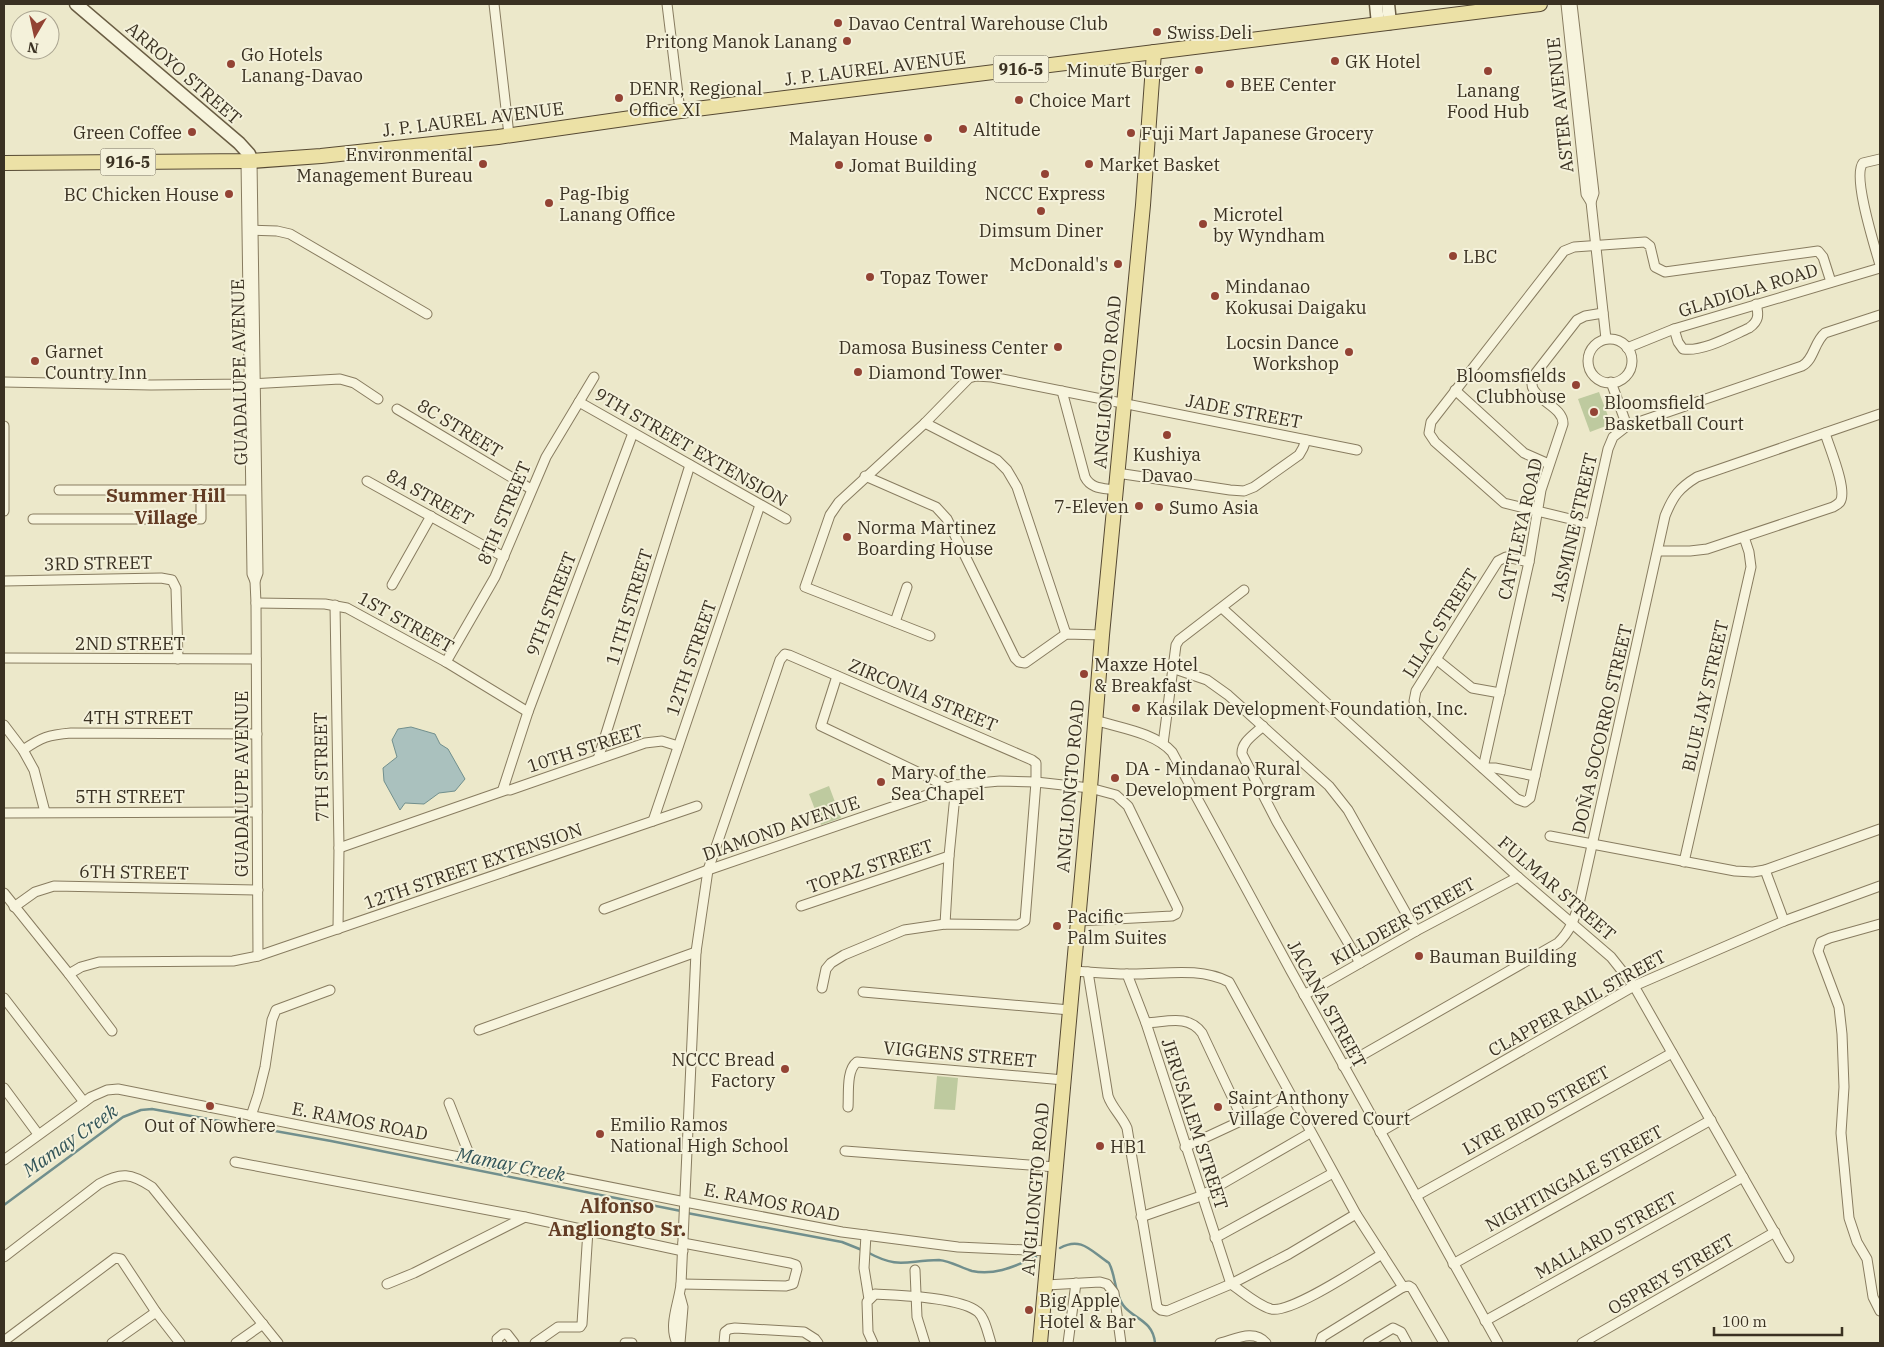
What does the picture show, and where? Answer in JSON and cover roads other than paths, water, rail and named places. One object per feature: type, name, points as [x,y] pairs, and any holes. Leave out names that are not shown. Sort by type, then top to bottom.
[{"type":"main road","name":"J. P. LAUREL AVENUE","points":[[4,163],[322,156],[510,135],[680,111],[1540,4]]},
{"type":"main road","name":"ANGLIONGTO ROAD","points":[[1040,1343],[1102,635],[1143,205],[1154,52]]},
{"type":"street","name":"ARROYO STREET","points":[[76,4],[248,157]]},
{"type":"street","points":[[494,4],[510,135]]},
{"type":"street","points":[[667,4],[680,111]]},
{"type":"street","points":[[1376,4],[1384,23]]},
{"type":"street","points":[[1384,23],[1388,4]]},
{"type":"street","name":"ASTER AVENUE","points":[[1566,4],[1578,81]]},
{"type":"street","name":"ASTER AVENUE","points":[[1572,4],[1589,179],[1586,194],[1591,202],[1606,339]]},
{"type":"street","name":"GUADALUPE AVENUE","points":[[248,157],[255,547],[258,574],[255,581],[258,956]]},
{"type":"street","points":[[1880,159],[1862,163],[1859,171],[1867,220],[1880,266]]},
{"type":"street","points":[[250,230],[278,231],[290,234],[427,314]]},
{"type":"street","points":[[1591,524],[1509,506],[1499,500],[1435,442],[1431,437],[1429,429],[1431,422],[1455,390],[1564,251],[1574,247],[1645,242],[1650,246],[1655,267],[1665,272],[1818,251],[1823,257],[1830,282]]},
{"type":"street","name":"GLADIOLA ROAD","points":[[1627,348],[1674,329],[1880,266]]},
{"type":"street","points":[[1674,329],[1678,342],[1684,349],[1702,347],[1750,328],[1755,324],[1759,315],[1756,304]]},
{"type":"street","name":"CATTLEYA ROAD","points":[[1483,768],[1529,562],[1541,490],[1563,420],[1558,412],[1535,392],[1532,378],[1577,320],[1585,316],[1603,313]]},
{"type":"street","name":"JASMINE STREET","points":[[1527,802],[1530,798],[1610,442],[1616,433],[1627,426],[1802,366],[1806,364],[1815,345],[1825,333],[1880,315]]},
{"type":"street","points":[[1606,339],[1618,340],[1627,348],[1632,359],[1629,371],[1620,380],[1611,382],[1598,379],[1592,373],[1588,364],[1589,355],[1592,347],[1599,342],[1606,339]]},
{"type":"street","name":"JADE STREET","points":[[925,423],[970,378],[976,376],[992,377],[1357,450]]},
{"type":"street","name":"8TH STREET","points":[[446,662],[495,577],[531,489],[546,458],[594,378]]},
{"type":"street","points":[[4,382],[151,385],[340,379],[354,383],[378,398]]},
{"type":"street","points":[[1611,382],[1627,426]]},
{"type":"street","points":[[1455,390],[1524,453],[1549,464]]},
{"type":"street","points":[[1062,392],[1088,484],[1094,487],[1116,490]]},
{"type":"street","name":"9TH STREET EXTENSION","points":[[579,402],[786,519]]},
{"type":"street","name":"8C STREET","points":[[397,409],[531,489]]},
{"type":"street","name":"DOÑA SOCORRO STREET","points":[[1343,1066],[1558,943],[1573,924],[1593,844],[1665,516],[1672,499],[1683,486],[1697,476],[1880,414]]},
{"type":"street","points":[[930,636],[805,588],[834,508],[866,476],[925,423],[997,460],[1008,470],[1017,487],[1066,634]]},
{"type":"street","points":[[4,426],[4,511]]},
{"type":"street","name":"9TH STREET","points":[[505,789],[528,712],[633,433]]},
{"type":"street","points":[[1658,551],[1690,552],[1707,549],[1833,507],[1840,502],[1842,495],[1840,482],[1824,433]]},
{"type":"street","points":[[1117,473],[1244,491],[1254,487],[1299,455],[1306,440]]},
{"type":"street","name":"11TH STREET","points":[[598,760],[690,465]]},
{"type":"street","points":[[866,476],[936,507],[947,519],[1015,658],[1019,662],[1025,663],[1066,634],[1102,635]]},
{"type":"street","name":"8A STREET","points":[[367,481],[504,557]]},
{"type":"street","points":[[59,490],[254,490]]},
{"type":"street","points":[[33,520],[201,519],[201,490]]},
{"type":"street","name":"12TH STREET","points":[[653,822],[760,505]]},
{"type":"street","points":[[392,585],[431,516]]},
{"type":"street","name":"BLUE JAY STREET","points":[[1684,862],[1751,567],[1744,537]]},
{"type":"street","name":"LILAC STREET","points":[[1527,802],[1519,800],[1414,705],[1414,696],[1498,561],[1506,557],[1529,562]]},
{"type":"street","name":"3RD STREET","points":[[4,581],[161,578],[172,580],[176,588],[178,659]]},
{"type":"street","points":[[895,622],[907,587]]},
{"type":"street","points":[[1095,720],[1148,737],[1163,744],[1176,645],[1179,640],[1244,590]]},
{"type":"street","name":"1ST STREET","points":[[256,603],[335,605],[358,613],[446,662],[528,712]]},
{"type":"street","name":"7TH STREET","points":[[335,605],[339,848],[338,928]]},
{"type":"street","name":"FULMAR STREET","points":[[1222,608],[1518,877],[1611,957],[1634,986],[1776,1232],[1789,1258]]},
{"type":"street","name":"ZIRCONIA STREET","points":[[708,870],[780,660],[785,654],[1032,760],[1036,763],[1036,782]]},
{"type":"street","name":"2ND STREET","points":[[4,658],[256,659]]},
{"type":"street","points":[[1436,659],[1472,688],[1500,694]]},
{"type":"street","points":[[1172,668],[1207,680],[1228,695],[1329,786],[1348,810],[1416,931]]},
{"type":"street","points":[[837,676],[820,726],[930,778],[945,787]]},
{"type":"street","points":[[4,725],[23,750],[34,770],[46,812]]},
{"type":"street","points":[[1263,726],[1245,743],[1242,748],[1242,754],[1277,822],[1360,963]]},
{"type":"street","name":"4TH STREET","points":[[23,750],[41,738],[71,733],[257,734]]},
{"type":"street","name":"10TH STREET","points":[[339,848],[505,789],[652,742],[662,741],[678,746]]},
{"type":"street","name":"JACANA STREET","points":[[1163,744],[1172,752],[1343,1066],[1498,1343]]},
{"type":"street","points":[[1483,768],[1495,768],[1534,776]]},
{"type":"street","name":"DIAMOND AVENUE","points":[[604,909],[708,870],[900,805],[945,787],[1000,781],[1036,782],[1090,788],[1116,795],[1128,806],[1178,909],[1176,914],[1172,916],[1078,921]]},
{"type":"street","points":[[822,988],[826,969],[831,963],[844,955],[904,930],[945,924],[1018,925],[1025,921],[1036,782]]},
{"type":"street","points":[[945,924],[956,785]]},
{"type":"street","name":"12TH STREET EXTENSION","points":[[258,956],[697,806]]},
{"type":"street","name":"5TH STREET","points":[[4,813],[257,812]]},
{"type":"street","points":[[1550,836],[1745,872],[1765,870],[1880,829]]},
{"type":"street","name":"TOPAZ STREET","points":[[801,906],[949,856]]},
{"type":"street","points":[[678,1343],[683,1307],[680,1296],[696,952],[708,870]]},
{"type":"street","points":[[1765,870],[1784,921]]},
{"type":"street","name":"KILLDEER STREET","points":[[1304,995],[1416,931],[1518,877]]},
{"type":"street","name":"6TH STREET","points":[[14,907],[36,892],[54,886],[258,890]]},
{"type":"street","name":"CLAPPER RAIL STREET","points":[[1380,1132],[1634,986],[1784,921],[1880,886]]},
{"type":"street","points":[[4,893],[69,974],[112,1032]]},
{"type":"street","points":[[1880,924],[1830,938],[1821,942],[1818,951],[1839,1007],[1844,1087],[1841,1133],[1849,1218],[1857,1242],[1867,1259],[1873,1297],[1880,1311]]},
{"type":"street","points":[[479,1030],[696,952]]},
{"type":"street","points":[[69,974],[81,967],[99,962],[233,961],[258,956]]},
{"type":"street","points":[[1073,971],[1128,974],[1202,973],[1217,976],[1229,982],[1356,1214],[1403,1287]]},
{"type":"street","points":[[1088,972],[1108,1096],[1110,1102],[1124,1120],[1127,1128],[1157,1308],[1167,1310],[1231,1284],[1289,1254],[1356,1214]]},
{"type":"street","name":"JERUSALEM STREET","points":[[1128,974],[1146,1023],[1231,1284]]},
{"type":"street","points":[[251,1116],[261,1082],[272,1020],[276,1010],[330,990]]},
{"type":"street","points":[[864,992],[1070,1010]]},
{"type":"street","points":[[4,998],[84,1102]]},
{"type":"street","points":[[1146,1023],[1189,1021],[1196,1025],[1202,1033],[1243,1120]]},
{"type":"street","name":"LYRE BIRD STREET","points":[[1416,1196],[1672,1053]]},
{"type":"street","name":"VIGGENS STREET","points":[[848,1107],[850,1074],[855,1063],[861,1062],[1064,1080]]},
{"type":"street","points":[[4,1088],[38,1134]]},
{"type":"street","name":"E. RAMOS ROAD","points":[[4,1160],[38,1134],[100,1092],[118,1089],[471,1160],[684,1209],[866,1235],[983,1249],[1048,1251]]},
{"type":"street","points":[[1186,1147],[1243,1120],[1289,1094]]},
{"type":"street","points":[[449,1103],[471,1160]]},
{"type":"street","name":"NIGHTINGALE STREET","points":[[1453,1264],[1710,1120]]},
{"type":"street","points":[[1141,1217],[1201,1196],[1310,1133]]},
{"type":"street","points":[[845,1150],[1056,1167]]},
{"type":"street","points":[[235,1162],[588,1230],[790,1263],[796,1265],[797,1269],[793,1284],[786,1286],[681,1284]]},
{"type":"street","points":[[1215,1238],[1333,1173]]},
{"type":"street","points":[[4,1257],[99,1184],[115,1176],[124,1175],[142,1180],[152,1188],[278,1343]]},
{"type":"street","name":"MALLARD STREET","points":[[1485,1321],[1743,1177]]},
{"type":"street","points":[[387,1284],[414,1273],[525,1217]]},
{"type":"street","points":[[535,1343],[558,1327],[576,1328],[582,1324],[588,1230]]},
{"type":"street","name":"OSPREY STREET","points":[[1582,1343],[1776,1232]]},
{"type":"street","points":[[866,1235],[864,1268],[868,1301],[868,1332],[873,1343]]},
{"type":"street","points":[[1231,1284],[1264,1306],[1272,1309],[1282,1309],[1311,1296],[1382,1254]]},
{"type":"street","points":[[4,1341],[115,1258],[121,1259],[156,1312],[180,1343]]},
{"type":"street","points":[[916,1270],[917,1317],[925,1343]]},
{"type":"street","points":[[1046,1285],[1100,1282],[1107,1284],[1114,1293],[1120,1343]]},
{"type":"street","points":[[1068,1343],[1076,1283]]},
{"type":"street","points":[[1320,1342],[1322,1338],[1403,1287],[1409,1286],[1412,1288],[1444,1343]]},
{"type":"street","points":[[868,1301],[875,1294],[916,1296],[960,1304],[977,1311],[982,1317],[992,1343]]},
{"type":"street","points":[[112,1343],[156,1312]]},
{"type":"street","points":[[236,1343],[263,1324]]},
{"type":"street","points":[[724,1343],[725,1332],[736,1328],[804,1332],[818,1343]]},
{"type":"street","points":[[1368,1343],[1396,1328],[1401,1332],[1407,1343]]},
{"type":"street","points":[[498,1343],[497,1339],[503,1334],[510,1337],[514,1343]]},
{"type":"street","points":[[1220,1343],[1257,1336],[1266,1343]]},
{"type":"street","points":[[625,1343],[632,1343]]},
{"type":"water","points":[[411,727],[435,734],[440,744],[448,749],[465,779],[455,791],[439,793],[424,804],[405,803],[400,810],[384,781],[383,768],[397,757],[392,740],[398,729]]},
{"type":"waterway","name":"Mamay Creek","points":[[4,1205],[123,1117],[141,1110],[152,1109],[331,1141],[681,1211]]},
{"type":"waterway","name":"Mamay Creek","points":[[687,1213],[842,1242],[862,1250]]},
{"type":"waterway","name":"Mamay Creek","points":[[1060,1248],[1067,1245],[1080,1244],[1086,1246],[1109,1263],[1120,1300],[1127,1310],[1151,1329],[1155,1343]]},
{"type":"waterway","name":"Mamay Creek","points":[[867,1252],[888,1261],[903,1263],[939,1260],[980,1272],[1005,1269],[1036,1257]]},
{"type":"place","name":"Davao Central Warehouse Club","points":[[838,23]]},
{"type":"place","name":"Swiss Deli","points":[[1157,32]]},
{"type":"place","name":"Pritong Manok Lanang","points":[[847,41]]},
{"type":"place","name":"GK Hotel","points":[[1335,61]]},
{"type":"place","name":"Go Hotels Lanang-Davao","points":[[231,64]]},
{"type":"place","name":"Minute Burger","points":[[1199,70]]},
{"type":"place","name":"Lanang Food Hub","points":[[1488,71]]},
{"type":"place","name":"BEE Center","points":[[1230,84]]},
{"type":"place","name":"DENR, Regional Office XI","points":[[619,98]]},
{"type":"place","name":"Choice Mart","points":[[1019,100]]},
{"type":"place","name":"Altitude","points":[[963,129]]},
{"type":"place","name":"Green Coffee","points":[[192,132]]},
{"type":"place","name":"Fuji Mart Japanese Grocery","points":[[1131,133]]},
{"type":"place","name":"Malayan House","points":[[928,138]]},
{"type":"place","name":"Environmental Management Bureau","points":[[483,164]]},
{"type":"place","name":"Market Basket","points":[[1089,164]]},
{"type":"place","name":"Jomat Building","points":[[839,165]]},
{"type":"place","name":"NCCC Express","points":[[1045,174]]},
{"type":"place","name":"BC Chicken House","points":[[229,194]]},
{"type":"place","name":"Pag-Ibig Lanang Office","points":[[549,203]]},
{"type":"place","name":"Dimsum Diner","points":[[1041,211]]},
{"type":"place","name":"Microtel by Wyndham","points":[[1203,224]]},
{"type":"place","name":"LBC","points":[[1453,256]]},
{"type":"place","name":"McDonald's","points":[[1118,264]]},
{"type":"place","name":"Topaz Tower","points":[[870,277]]},
{"type":"place","name":"Mindanao Kokusai Daigaku","points":[[1215,296]]},
{"type":"place","name":"Damosa Business Center","points":[[1058,347]]},
{"type":"place","name":"Locsin Dance Workshop","points":[[1349,352]]},
{"type":"place","name":"Garnet Country Inn","points":[[35,361]]},
{"type":"place","name":"Diamond Tower","points":[[858,372]]},
{"type":"place","name":"Bloomsfields Clubhouse","points":[[1576,385]]},
{"type":"place","name":"Bloomsfield Basketball Court","points":[[1594,412]]},
{"type":"place","name":"Kushiya Davao","points":[[1167,435]]},
{"type":"place","name":"7-Eleven","points":[[1139,506]]},
{"type":"place","name":"Sumo Asia","points":[[1159,507]]},
{"type":"place","name":"Norma Martinez Boarding House","points":[[847,537]]},
{"type":"place","name":"Maxze Hotel & Breakfast","points":[[1084,674]]},
{"type":"place","name":"Kasilak Development Foundation, Inc.","points":[[1136,708]]},
{"type":"place","name":"DA - Mindanao Rural Development Porgram","points":[[1115,778]]},
{"type":"place","name":"Mary of the Sea Chapel","points":[[881,782]]},
{"type":"place","name":"Pacific Palm Suites","points":[[1057,926]]},
{"type":"place","name":"Bauman Building","points":[[1419,956]]},
{"type":"place","name":"NCCC Bread Factory","points":[[785,1069]]},
{"type":"place","name":"Out of Nowhere","points":[[210,1106]]},
{"type":"place","name":"Saint Anthony Village Covered Court","points":[[1218,1107]]},
{"type":"place","name":"Emilio Ramos National High School","points":[[600,1134]]},
{"type":"place","name":"HB1","points":[[1100,1146]]},
{"type":"place","name":"Big Apple Hotel & Bar","points":[[1029,1310]]},
{"type":"district","name":"Summer Hill Village","points":[[166,506]]},
{"type":"district","name":"Alfonso Angliongto Sr.","points":[[617,1216]]}]
